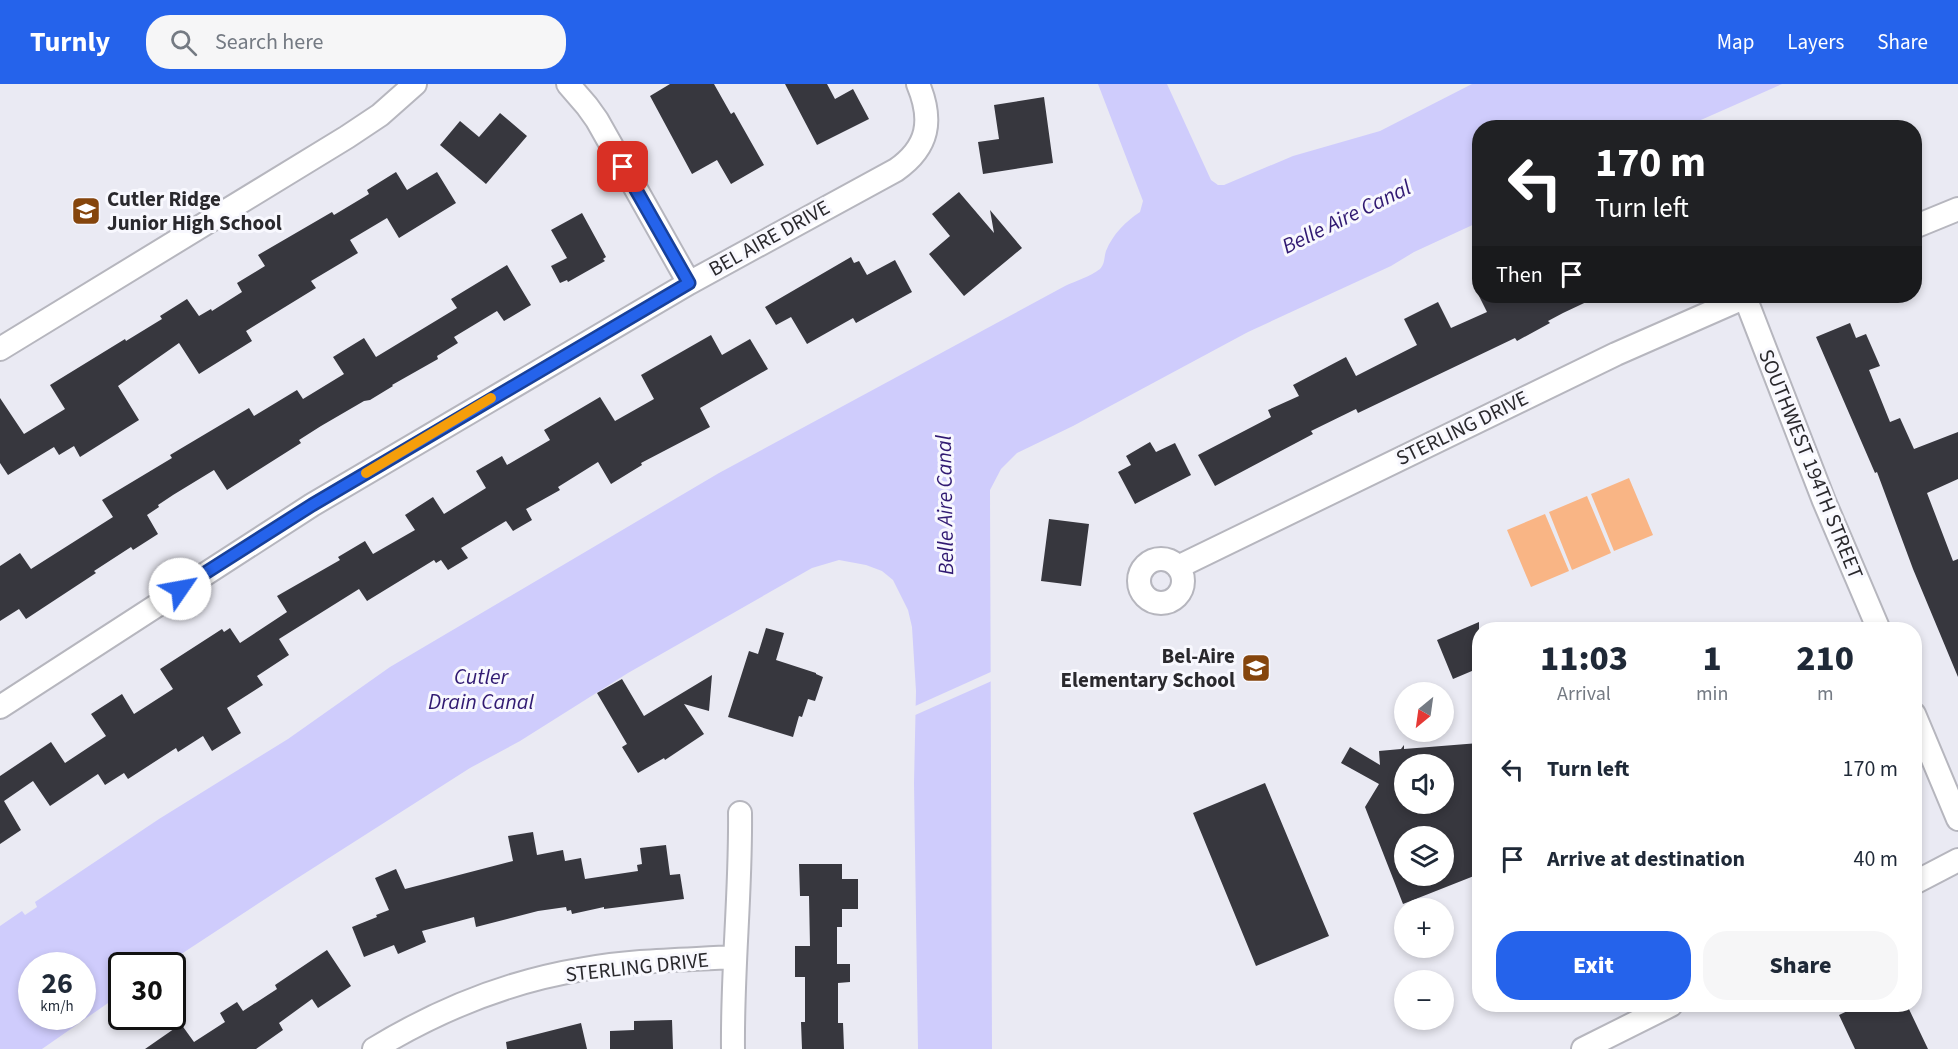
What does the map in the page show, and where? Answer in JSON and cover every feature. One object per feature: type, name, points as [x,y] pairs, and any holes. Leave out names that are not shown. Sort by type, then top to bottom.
[{"type":"street","points":[[0,350],[347,137],[380,115],[415,84]]},
{"type":"street","points":[[568,84],[597,120],[689,283]]},
{"type":"street","name":"BEL AIRE DRIVE","points":[[0,707],[312,505],[689,283],[896,170],[913,156],[926,130],[925,101],[918,84]]},
{"type":"street","points":[[1922,224],[1958,209]]},
{"type":"street","name":"STERLING DRIVE","points":[[1179,567],[1594,364],[1731,303]]},
{"type":"street","name":"SOUTHWEST 194TH STREET","points":[[1750,303],[1824,501],[1876,622]]},
{"type":"street","points":[[1922,733],[1958,819]]},
{"type":"street","points":[[733,1049],[735,957],[741,869],[740,813]]},
{"type":"street","points":[[1922,879],[1958,860]]},
{"type":"street","name":"STERLING DRIVE","points":[[374,1049],[458,1005],[537,980],[607,965],[735,957]]},
{"type":"street","points":[[1583,1049],[1657,1012]]},
{"type":"shaded area","points":[[1629,478],[1653,535],[1614,551],[1591,494]]},
{"type":"shaded area","points":[[1587,496],[1611,553],[1572,570],[1549,512]]},
{"type":"shaded area","points":[[1545,514],[1569,571],[1531,587],[1507,530]]},
{"type":"water","points":[[1098,84],[1167,84],[1211,180],[1218,185],[1224,185],[1293,156],[1380,131],[1472,84],[1782,84],[1701,120],[1472,120],[1472,225],[1414,252],[1391,266],[1248,332],[1073,426],[1017,453],[1001,469],[990,490],[992,1049],[918,1049],[914,783],[916,691],[912,627],[908,610],[893,580],[882,571],[866,565],[839,560],[812,568],[628,673],[520,741],[470,768],[184,952],[108,952],[108,1003],[96,1011],[96,952],[18,952],[18,1030],[69,1030],[42,1049],[0,1049],[0,926],[22,911],[25,915],[37,907],[35,902],[159,819],[288,739],[390,667],[719,473],[1065,286],[1096,272],[1103,265],[1112,239],[1124,224],[1140,212],[1143,201]]},
{"type":"pier","points":[[993,671],[994,680],[913,716],[913,707]]},
{"type":"building","points":[[670,84],[714,84],[731,114],[734,112],[764,165],[731,184],[717,160],[692,174],[650,96]]},
{"type":"building","points":[[785,84],[827,84],[835,99],[853,89],[869,119],[817,145]]},
{"type":"building","points":[[1044,97],[1053,163],[983,174],[978,142],[999,139],[994,105]]},
{"type":"building","points":[[500,113],[527,136],[486,184],[440,145],[460,121],[479,137]]},
{"type":"building","points":[[396,172],[407,190],[437,172],[456,203],[399,238],[387,218],[350,240],[358,253],[311,281],[316,288],[246,331],[252,341],[199,374],[179,343],[118,386],[139,420],[80,457],[74,446],[59,455],[54,447],[8,475],[0,463],[0,398],[24,434],[65,409],[50,385],[162,319],[160,316],[187,299],[199,316],[211,309],[212,311],[242,292],[237,283],[265,266],[258,255],[332,212],[334,215],[369,194],[367,190]]},
{"type":"building","points":[[959,192],[994,233],[990,210],[1022,248],[964,296],[929,254],[950,236],[932,214]]},
{"type":"building","points":[[582,213],[606,257],[603,259],[605,261],[568,282],[567,280],[560,283],[551,266],[567,258],[551,230]]},
{"type":"building","points":[[851,257],[854,263],[859,261],[867,275],[895,260],[912,292],[856,323],[853,318],[807,344],[791,317],[776,325],[765,307]]},
{"type":"building","points":[[507,265],[531,305],[504,321],[497,311],[454,337],[458,343],[437,356],[438,359],[321,426],[299,440],[301,443],[227,490],[214,470],[158,505],[159,507],[147,515],[158,534],[133,550],[131,547],[26,619],[19,609],[0,621],[0,566],[20,553],[31,569],[113,517],[102,500],[172,458],[170,455],[249,408],[254,416],[297,390],[303,399],[344,374],[333,357],[364,338],[376,357],[457,308],[451,299]]},
{"type":"building","points":[[1438,302],[1451,328],[1487,312],[1482,303],[1584,303],[1548,321],[1550,323],[1517,341],[1515,338],[1358,413],[1356,409],[1311,431],[1313,434],[1215,486],[1198,455],[1271,417],[1268,410],[1299,396],[1293,385],[1346,357],[1356,376],[1417,345],[1404,319]]},
{"type":"building","points":[[1850,323],[1856,338],[1866,334],[1880,366],[1869,370],[1890,422],[1900,418],[1914,449],[1958,432],[1958,479],[1927,493],[1953,561],[1958,559],[1958,677],[1913,569],[1877,472],[1875,473],[1816,337]]},
{"type":"building","points":[[711,335],[722,355],[750,339],[768,369],[700,408],[710,427],[641,463],[642,465],[611,484],[598,462],[558,487],[560,490],[526,509],[532,520],[513,531],[506,521],[461,548],[468,558],[448,570],[441,560],[436,563],[434,560],[367,601],[359,589],[279,639],[289,655],[257,676],[263,685],[227,708],[241,733],[212,751],[203,736],[178,752],[176,748],[128,779],[124,773],[105,785],[98,774],[50,806],[33,781],[4,801],[21,830],[0,844],[0,776],[51,742],[65,763],[106,736],[91,714],[122,694],[134,714],[173,689],[160,669],[222,629],[224,632],[230,628],[240,643],[287,612],[277,596],[340,560],[338,557],[365,541],[373,554],[415,530],[405,515],[433,497],[444,514],[486,488],[476,471],[502,456],[507,465],[550,440],[544,430],[600,397],[615,421],[654,399],[641,375]]},
{"type":"building","points":[[1150,442],[1156,452],[1175,443],[1191,475],[1135,504],[1118,472],[1131,465],[1126,456]]},
{"type":"building","points":[[1049,519],[1089,524],[1081,586],[1041,581]]},
{"type":"building","points":[[1472,625],[1472,671],[1453,679],[1437,640]]},
{"type":"building","points":[[766,628],[784,633],[776,660],[823,677],[815,701],[808,699],[802,717],[799,716],[793,737],[728,717],[749,651],[758,654]]},
{"type":"building","points":[[712,675],[709,711],[684,704],[704,734],[665,760],[664,758],[638,773],[622,747],[627,744],[597,693],[622,679],[644,716]]},
{"type":"building","points":[[1472,744],[1472,877],[1454,884],[1454,826],[1394,826],[1394,881],[1365,807],[1379,784],[1341,763],[1350,747],[1380,765],[1379,751],[1401,749],[1404,745],[1404,749]]},
{"type":"building","points":[[1265,783],[1329,936],[1256,966],[1193,813]]},
{"type":"building","points":[[533,832],[537,855],[563,850],[565,861],[581,858],[585,879],[638,871],[637,865],[642,864],[640,848],[666,845],[670,875],[680,874],[684,899],[604,909],[604,907],[572,914],[571,910],[567,911],[566,907],[538,911],[476,927],[474,917],[422,931],[426,942],[398,954],[394,945],[364,957],[352,927],[389,910],[375,878],[396,869],[405,889],[513,861],[508,836]]},
{"type":"building","points":[[799,864],[842,864],[842,879],[858,879],[858,909],[842,909],[842,927],[837,927],[837,964],[850,964],[850,982],[838,983],[838,1023],[843,1023],[844,1049],[802,1049],[801,1022],[805,1022],[805,977],[795,977],[795,946],[810,946],[809,896],[800,896]]},
{"type":"building","points":[[1396,886],[1449,886],[1418,898],[1401,898]]},
{"type":"building","points":[[327,950],[351,986],[318,1008],[312,999],[279,1023],[283,1030],[256,1049],[145,1049],[172,1030],[185,1030],[194,1042],[225,1022],[220,1013],[237,1002],[243,1011],[277,989],[275,985]]},
{"type":"building","points":[[1845,1012],[1910,1012],[1928,1049],[1855,1049],[1839,1015]]},
{"type":"building","points":[[672,1020],[673,1049],[610,1049],[610,1031],[634,1030],[634,1021]]},
{"type":"building","points":[[581,1023],[587,1049],[507,1049],[506,1042]]},
{"type":"slow traffic","points":[[366,473],[491,398]]},
{"type":"place","name":"Cutler Ridge Junior High School","points":[[86,211]]},
{"type":"place","name":"Bel-Aire Elementary School","points":[[1256,668]]},
{"type":"route","points":[[180,589],[312,505],[486,400],[689,283],[623,167]]},
{"type":"water label","name":"Belle Aire Canal","points":[[1346,216]]},
{"type":"water label","name":"Belle Aire Canal","points":[[944,505]]},
{"type":"water label","name":"Cutler Drain Canal","points":[[481,688]]}]
